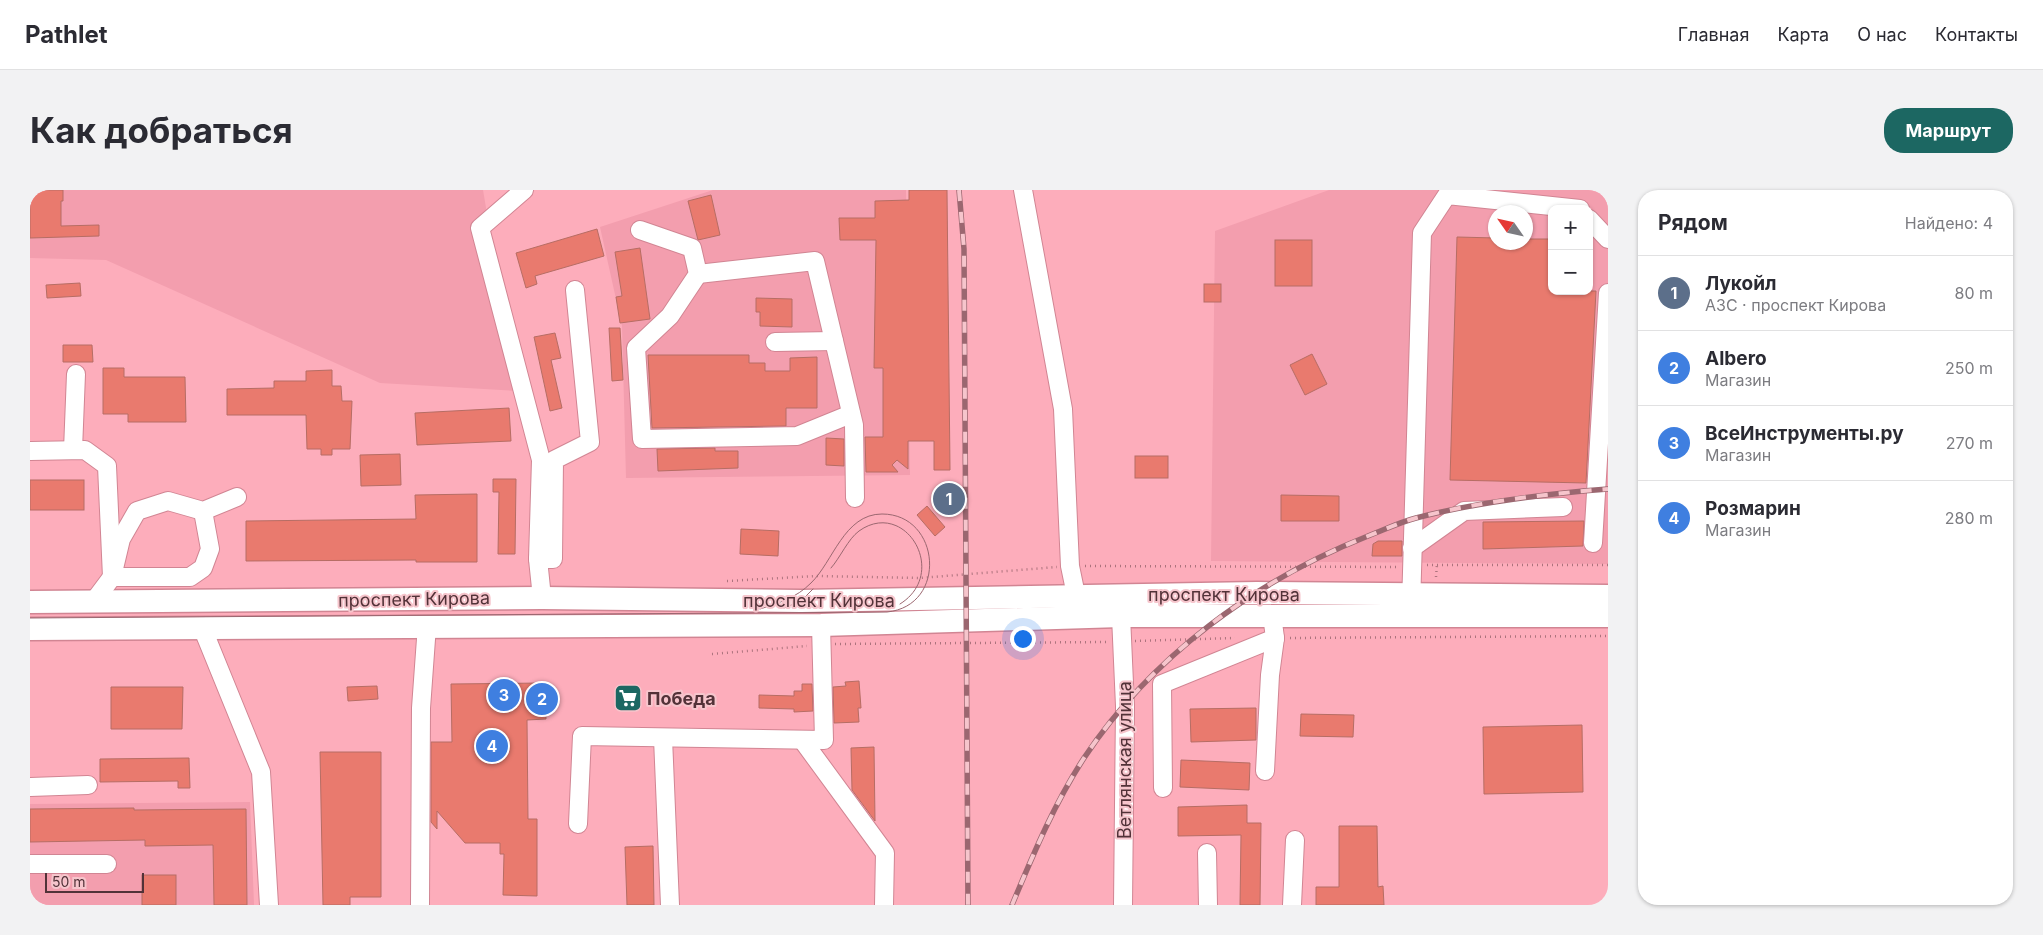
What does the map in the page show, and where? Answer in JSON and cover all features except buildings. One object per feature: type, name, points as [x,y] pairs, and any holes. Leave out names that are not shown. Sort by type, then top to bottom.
[{"type":"main road","name":"проспект Кирова","points":[[30,602],[542,598],[801,601],[1076,595],[1411,605],[1608,616]]},
{"type":"main road","name":"проспект Кирова","points":[[30,629],[427,625],[821,635],[1122,616],[1272,615],[1411,605],[1608,596]]},
{"type":"main road","points":[[90,629],[94,601]]},
{"type":"main road","points":[[202,627],[203,602]]},
{"type":"street","points":[[524,190],[480,228],[541,460],[538,559],[542,598]]},
{"type":"street","points":[[1023,190],[1063,409],[1070,566],[1076,595]]},
{"type":"street","points":[[1411,605],[1422,233],[1447,195],[1548,206]]},
{"type":"street","points":[[1593,223],[1608,239]]},
{"type":"street","points":[[640,230],[692,248],[698,274],[670,316],[636,348],[642,439],[797,436],[852,414]]},
{"type":"street","points":[[698,274],[815,261],[854,425],[855,498]]},
{"type":"street","points":[[538,559],[553,560],[554,460],[590,442],[575,290]]},
{"type":"street","points":[[1593,543],[1608,293]]},
{"type":"street","points":[[775,342],[834,341]]},
{"type":"street","points":[[73,450],[76,374]]},
{"type":"street","points":[[30,451],[85,450],[107,466],[112,578]]},
{"type":"street","points":[[94,601],[112,578],[121,539],[137,511],[168,501],[203,511],[237,497]]},
{"type":"street","points":[[1412,548],[1464,511],[1563,507]]},
{"type":"street","points":[[112,578],[190,577],[204,568],[210,549],[203,511]]},
{"type":"street","points":[[1265,772],[1270,675],[1276,638],[1272,615]]},
{"type":"street","name":"Ветлянская улица","points":[[1122,616],[1124,642],[1123,905]]},
{"type":"street","points":[[420,905],[421,708],[427,625]]},
{"type":"street","points":[[202,627],[261,772],[269,905]]},
{"type":"street","points":[[578,824],[582,736],[824,740],[821,635]]},
{"type":"street","points":[[1163,788],[1162,684],[1276,638]]},
{"type":"street","points":[[663,738],[670,905]]},
{"type":"street","points":[[803,741],[885,853],[884,905]]},
{"type":"street","points":[[30,787],[88,785]]},
{"type":"street","points":[[1292,905],[1295,840]]},
{"type":"street","points":[[1208,853],[1208,905]]},
{"type":"street","points":[[30,864],[107,864]]},
{"type":"path","points":[[727,580],[818,576],[920,578],[1070,566],[1412,568],[1437,564],[1608,565]]},
{"type":"path","points":[[712,654],[821,635],[1124,642],[1239,638]]},
{"type":"path","points":[[1276,638],[1608,636]]},
{"type":"shaded area","points":[[30,190],[483,190],[517,391],[380,383],[106,260],[30,258]]},
{"type":"shaded area","points":[[713,190],[906,190],[910,475],[626,478],[622,326],[600,227]]},
{"type":"shaded area","points":[[1329,190],[1608,190],[1608,564],[1211,561],[1215,231]]},
{"type":"shaded area","points":[[250,802],[254,905],[30,905],[30,804]]},
{"type":"tram line","points":[[30,618],[887,612],[907,606],[920,594],[928,578],[929,561],[926,543],[916,528],[902,518],[882,514],[869,516],[849,530],[811,583],[799,593],[774,605],[760,609]]},
{"type":"tram line","points":[[831,568],[851,539],[859,531],[876,523],[892,524],[905,531],[916,543],[921,559],[921,575],[914,591],[900,604]]},
{"type":"tram line","points":[[784,608],[801,601],[813,589]]},
{"type":"railway","points":[[959,190],[964,249],[968,905]]},
{"type":"railway","points":[[1012,905],[1063,793],[1084,758],[1111,721],[1141,687],[1174,655],[1209,626],[1247,599],[1286,575],[1326,554],[1410,520],[1439,512],[1487,503],[1608,489]]},
{"type":"place","name":"Лукойл","points":[[949,499]]},
{"type":"place","name":"ВсеИнструменты.ру","points":[[504,695]]},
{"type":"place","name":"Победа","points":[[628,698]]},
{"type":"place","name":"Albero","points":[[542,699]]},
{"type":"place","name":"Розмарин","points":[[492,746]]}]
